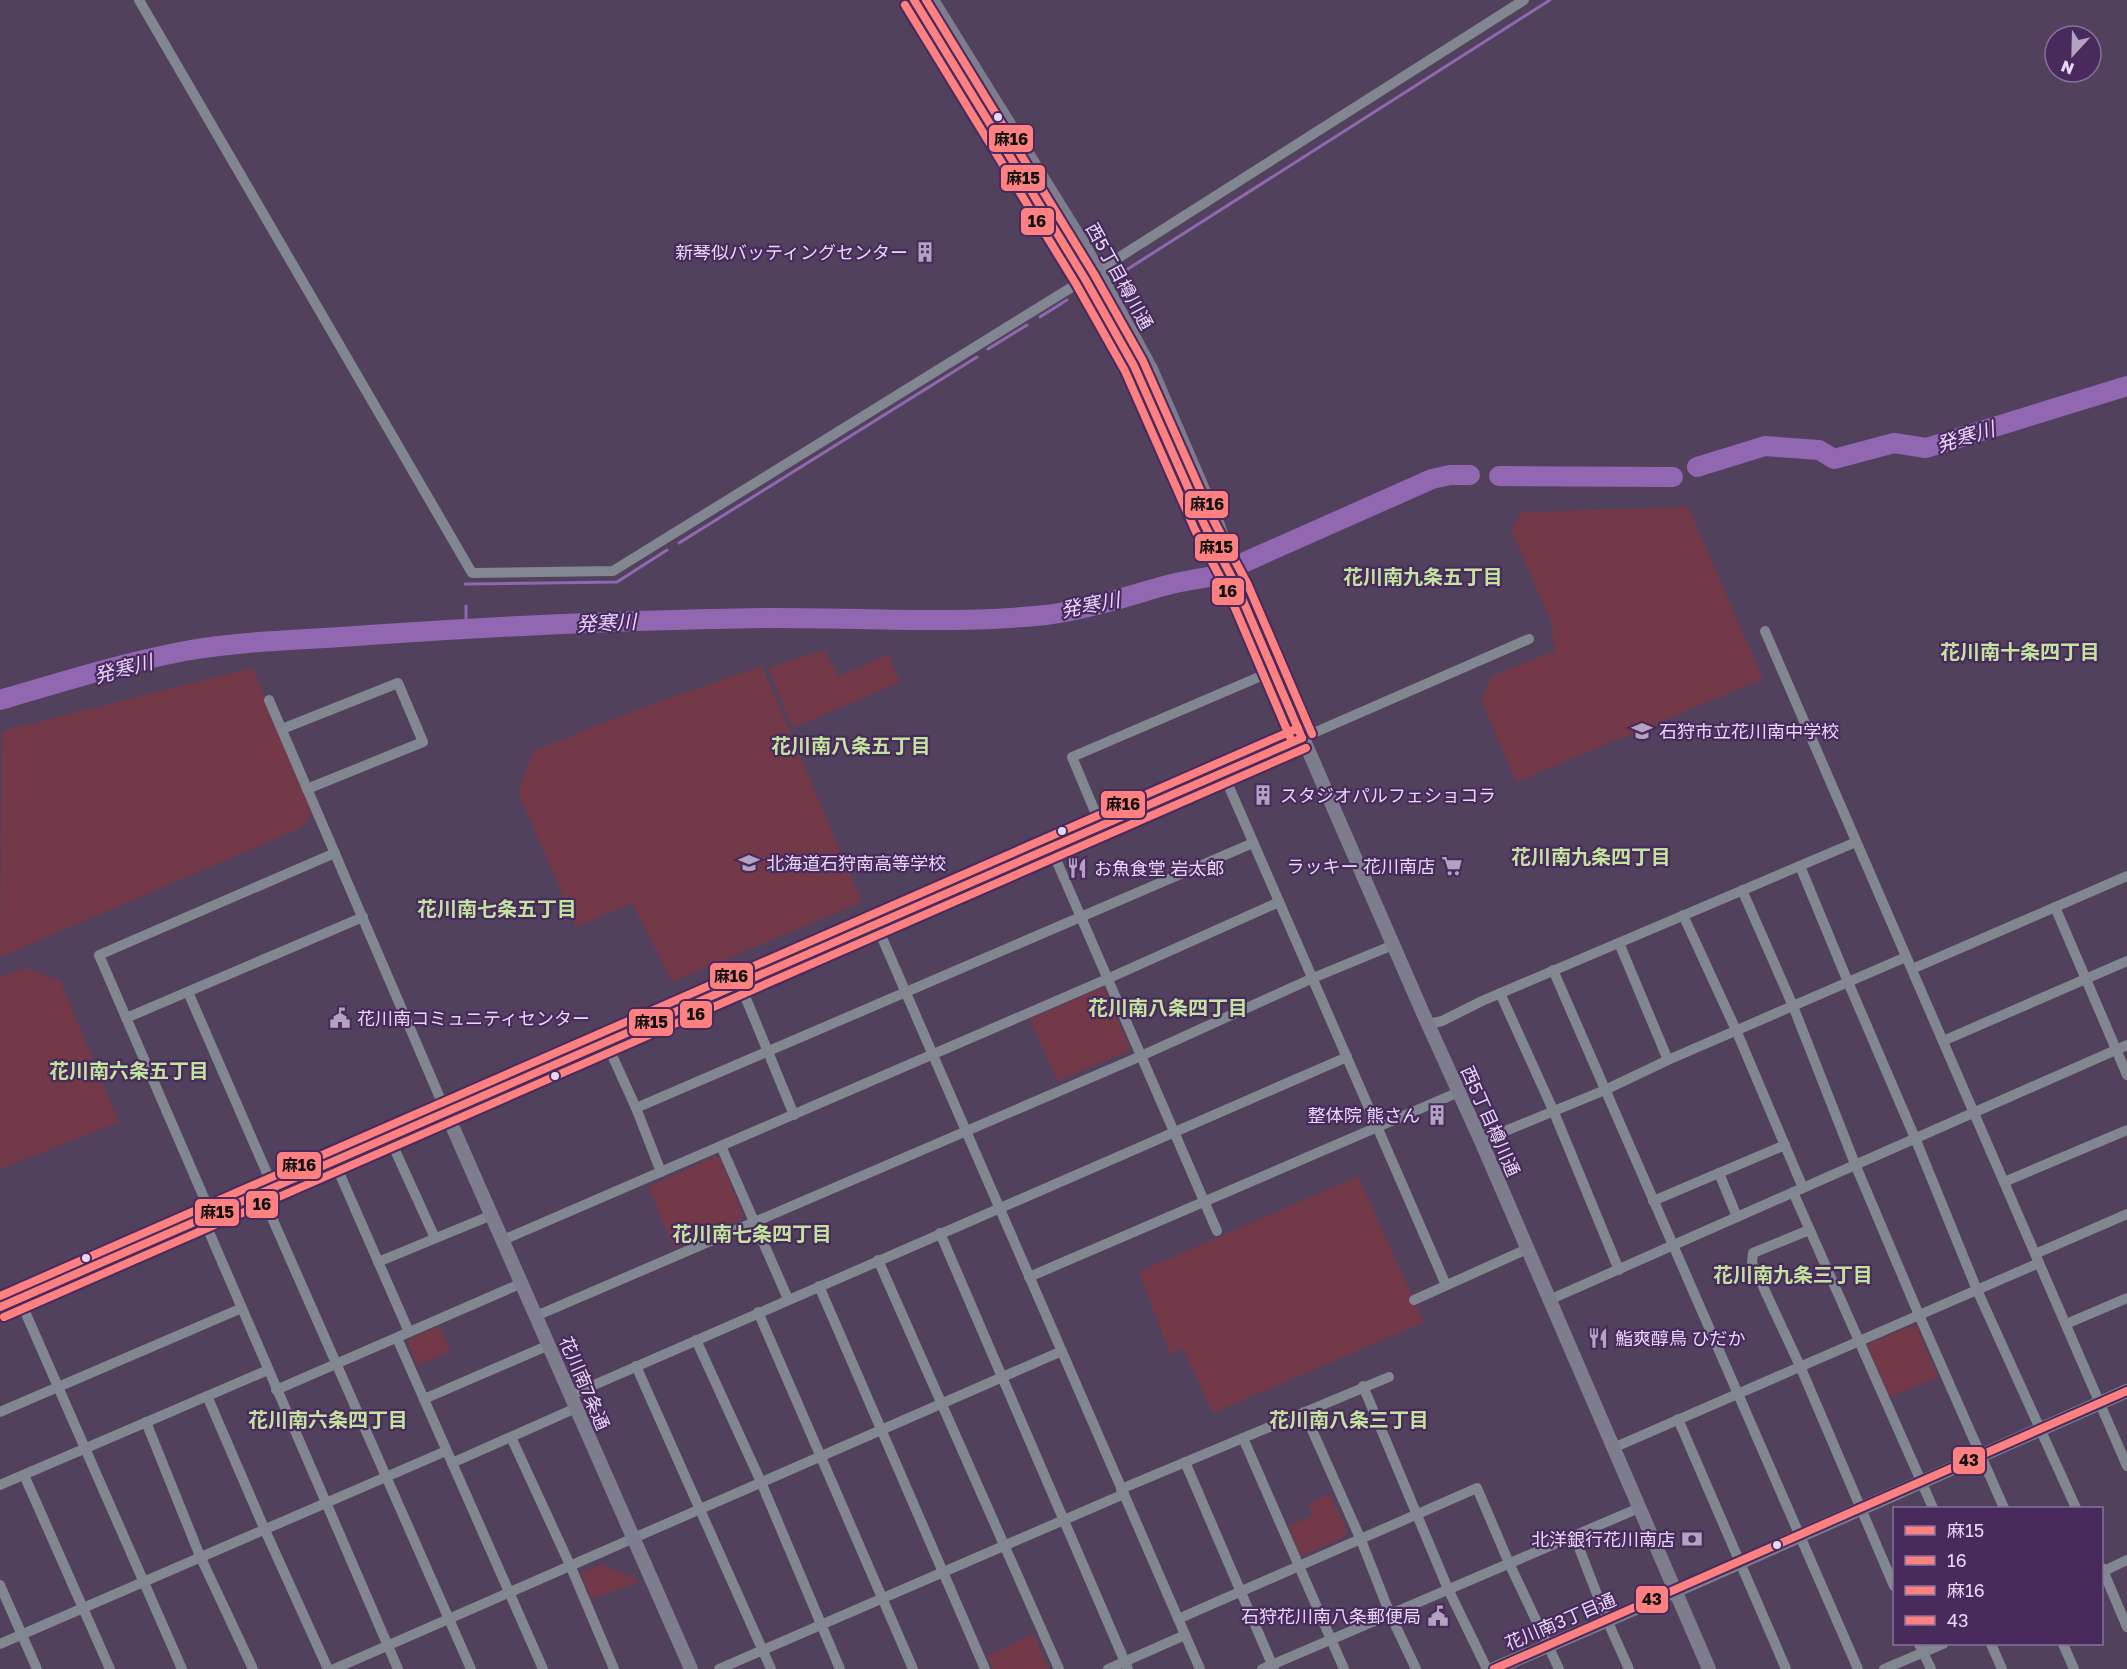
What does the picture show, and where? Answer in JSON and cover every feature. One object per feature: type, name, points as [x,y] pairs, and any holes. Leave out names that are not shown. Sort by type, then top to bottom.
[{"type":"street","points":[[139,0],[472,573],[613,571],[1085,279],[1524,0]]},
{"type":"street","name":"西5丁目樽川通","points":[[914,0],[1085,279],[1134,366],[1205,526],[1238,589],[1481,1141],[1708,1669]]},
{"type":"street","name":"西5丁目樽川通","points":[[932,0],[1097,270],[1151,369],[1217,522],[1238,589]]},
{"type":"street","points":[[1765,631],[2127,1466]]},
{"type":"street","points":[[0,1307],[1529,639]]},
{"type":"street","points":[[1101,826],[1072,758],[1273,671]]},
{"type":"street","points":[[282,729],[398,683],[423,742],[307,789]]},
{"type":"street","points":[[269,700],[446,1112]]},
{"type":"street","points":[[1222,773],[1446,1285]]},
{"type":"street","points":[[1428,1024],[1442,1021],[1553,970],[1856,842]]},
{"type":"street","points":[[636,1108],[906,994],[1080,916],[1253,843]]},
{"type":"street","points":[[1051,848],[1217,1231]]},
{"type":"street","points":[[335,854],[99,955],[207,1216],[268,1371],[398,1669]]},
{"type":"street","points":[[1800,866],[1977,1290],[2075,1507]]},
{"type":"street","points":[[1912,969],[2127,876]]},
{"type":"street","points":[[1742,890],[1793,1006],[1855,1164],[2003,1507]]},
{"type":"street","points":[[503,1240],[933,1055],[1279,902]]},
{"type":"street","points":[[2055,907],[2085,979],[2122,1048],[2127,1075]]},
{"type":"street","points":[[1683,915],[1736,1030],[1785,1145],[1809,1230],[1932,1507]]},
{"type":"street","points":[[126,1018],[363,917]]},
{"type":"street","points":[[876,924],[1200,1669]]},
{"type":"street","points":[[1619,943],[1668,1060]]},
{"type":"street","points":[[536,1316],[1393,945]]},
{"type":"street","points":[[1481,1141],[1605,1090],[1668,1060],[1906,957]]},
{"type":"street","points":[[1943,1041],[2127,962]]},
{"type":"street","points":[[1553,970],[1858,1669]]},
{"type":"street","points":[[740,984],[794,1115]]},
{"type":"street","points":[[188,992],[337,1364],[471,1669]]},
{"type":"street","points":[[1500,993],[1553,1110],[1619,1270]]},
{"type":"street","points":[[606,1042],[636,1108],[661,1172]]},
{"type":"street","points":[[1550,1300],[2122,1048]]},
{"type":"street","points":[[571,1395],[1347,1057]]},
{"type":"street","points":[[1029,1277],[1459,1092]]},
{"type":"street","name":"花川南7条通","points":[[446,1112],[691,1669]]},
{"type":"street","points":[[2004,1182],[2127,1130]]},
{"type":"street","points":[[389,1137],[435,1238]]},
{"type":"street","points":[[1653,1201],[1785,1145]]},
{"type":"street","points":[[721,1146],[788,1299]]},
{"type":"street","points":[[334,1161],[409,1332]]},
{"type":"street","points":[[1719,1173],[1737,1217]]},
{"type":"street","points":[[1613,1448],[1977,1290],[2127,1214]]},
{"type":"street","points":[[378,1262],[492,1215]]},
{"type":"street","points":[[1809,1230],[1753,1253],[1752,1263],[1800,1366],[1893,1584]]},
{"type":"street","points":[[940,1233],[1127,1665]]},
{"type":"street","points":[[1414,1300],[1527,1249]]},
{"type":"street","points":[[878,1260],[1059,1669]]},
{"type":"street","points":[[276,1390],[522,1283]]},
{"type":"street","points":[[819,1286],[986,1669]]},
{"type":"street","points":[[19,1298],[182,1669]]},
{"type":"street","points":[[2066,1324],[2127,1298]]},
{"type":"street","points":[[0,1412],[242,1308]]},
{"type":"street","points":[[758,1312],[913,1669]]},
{"type":"street","points":[[397,1338],[543,1669]]},
{"type":"street","points":[[696,1340],[761,1482],[840,1669]]},
{"type":"street","points":[[424,1399],[549,1345]]},
{"type":"street","points":[[333,1669],[1062,1351]]},
{"type":"street","points":[[636,1366],[771,1669]]},
{"type":"street","points":[[0,1485],[268,1371]]},
{"type":"street","points":[[719,1669],[1063,1521],[1185,1462],[1389,1377]]},
{"type":"street","points":[[1364,1386],[1448,1589],[1487,1669]]},
{"type":"street","name":"花川南3丁目通","points":[[1494,1669],[2127,1391]]},
{"type":"street","points":[[207,1396],[328,1669]]},
{"type":"street","points":[[452,1463],[576,1408]]},
{"type":"street","points":[[1304,1412],[1361,1539],[1390,1614],[1416,1669]]},
{"type":"street","points":[[1678,1419],[1786,1669]]},
{"type":"street","points":[[146,1422],[200,1556],[253,1669]]},
{"type":"street","points":[[512,1437],[614,1669]]},
{"type":"street","points":[[1243,1437],[1344,1669]]},
{"type":"street","points":[[0,1644],[143,1580],[447,1451]]},
{"type":"street","points":[[1185,1462],[1240,1592],[1269,1668],[1639,1508]]},
{"type":"street","points":[[24,1475],[110,1669]]},
{"type":"street","points":[[1178,1619],[1477,1488],[1509,1563],[1559,1669]]},
{"type":"street","points":[[1574,1535],[1606,1620],[1629,1669]]},
{"type":"street","points":[[2103,1570],[2127,1560]]},
{"type":"street","points":[[2103,1572],[2127,1627]]},
{"type":"street","points":[[0,1586],[37,1669]]},
{"type":"street","points":[[1108,1669],[1127,1665],[1185,1635]]},
{"type":"street","points":[[1884,1669],[1922,1648],[1938,1645]]},
{"type":"street","points":[[1991,1645],[2002,1669]]},
{"type":"street","points":[[2063,1645],[2074,1669]]},
{"type":"street","points":[[1922,1648],[1931,1669]]},
{"type":"shaded area","points":[[1688,507],[1763,679],[1516,782],[1481,699],[1492,676],[1555,651],[1551,622],[1511,530],[1522,512]]},
{"type":"shaded area","points":[[825,650],[838,676],[888,655],[900,682],[793,728],[768,668]]},
{"type":"shaded area","points":[[762,666],[862,902],[672,982],[632,903],[576,927],[518,792],[533,751],[654,703]]},
{"type":"shaded area","points":[[253,668],[312,813],[301,828],[0,957],[2,731]]},
{"type":"shaded area","points":[[26,968],[60,981],[119,1122],[0,1169],[0,977]]},
{"type":"shaded area","points":[[1098,989],[1105,990],[1130,1047],[1128,1051],[1057,1081],[1030,1019]]},
{"type":"shaded area","points":[[714,1157],[720,1159],[743,1215],[741,1219],[674,1248],[648,1187]]},
{"type":"shaded area","points":[[1358,1176],[1424,1322],[1213,1413],[1183,1349],[1170,1354],[1139,1272]]},
{"type":"shaded area","points":[[1913,1325],[1917,1327],[1938,1377],[1890,1397],[1868,1347],[1869,1344]]},
{"type":"shaded area","points":[[439,1326],[451,1351],[418,1365],[408,1343],[409,1339]]},
{"type":"shaded area","points":[[1330,1494],[1347,1532],[1345,1537],[1301,1556],[1288,1526],[1313,1516],[1308,1504]]},
{"type":"shaded area","points":[[600,1565],[636,1578],[638,1582],[592,1599],[581,1576],[583,1572]]},
{"type":"shaded area","points":[[1034,1634],[1049,1669],[993,1669],[987,1656]]},
{"type":"waterway","points":[[1120,274],[1550,0]]},
{"type":"waterway","points":[[1040,317],[1067,300]]},
{"type":"waterway","points":[[988,349],[1027,325]]},
{"type":"waterway","points":[[679,543],[977,357]]},
{"type":"waterway","name":"発寒川","points":[[1697,467],[1765,446],[1819,450],[1834,459],[1894,443],[1926,448],[2127,386]]},
{"type":"waterway","name":"発寒川","points":[[1245,562],[1432,479],[1450,475],[1470,475]]},
{"type":"waterway","name":"発寒川","points":[[1499,476],[1673,477]]},
{"type":"waterway","points":[[465,584],[617,582],[667,550]]},
{"type":"waterway","name":"発寒川","points":[[0,700],[138,661],[230,645],[467,629],[615,622],[763,618],[940,620],[1011,618],[1075,610],[1173,584],[1214,576]]},
{"type":"waterway","points":[[466,606],[466,628]]},
{"type":"transit line","name":"麻15","points":[[914,0],[1085,279],[1134,366],[1205,526],[1238,589],[1302,738]]},
{"type":"transit line","name":"麻16","points":[[926,0],[1094,274],[1143,361],[1214,521],[1248,585],[1312,734]]},
{"type":"transit line","name":"16","points":[[905,5],[1076,284],[1125,371],[1195,530],[1229,594],[1292,742]]},
{"type":"transit line","name":"麻16","points":[[0,1296],[1298,728]]},
{"type":"transit line","name":"麻15","points":[[0,1307],[1302,738]]},
{"type":"transit line","name":"16","points":[[4,1317],[1306,748]]},
{"type":"transit line","name":"43","points":[[1494,1669],[2127,1391]]},
{"type":"place","name":"新琴似バッティングセンター","points":[[925,252]]},
{"type":"place","name":"石狩市立花川南中学校","points":[[1642,731]]},
{"type":"place","name":"スタジオパルフェショコラ","points":[[1263,795]]},
{"type":"place","name":"北海道石狩南高等学校","points":[[749,863]]},
{"type":"place","name":"ラッキー 花川南店","points":[[1452,866]]},
{"type":"place","name":"お魚食堂 岩太郎","points":[[1077,868]]},
{"type":"place","name":"花川南コミュニティセンター","points":[[340,1018]]},
{"type":"place","name":"整体院 熊さん","points":[[1437,1115]]},
{"type":"place","name":"鮨爽醇鳥 ひだか","points":[[1598,1338]]},
{"type":"place","name":"北洋銀行花川南店","points":[[1692,1539]]},
{"type":"place","name":"石狩花川南八条郵便局","points":[[1438,1616]]},
{"type":"district","name":"花川南九条五丁目","points":[[1423,576]]},
{"type":"district","name":"花川南十条四丁目","points":[[2020,651]]},
{"type":"district","name":"花川南八条五丁目","points":[[851,745]]},
{"type":"district","name":"花川南九条四丁目","points":[[1591,856]]},
{"type":"district","name":"花川南七条五丁目","points":[[497,908]]},
{"type":"district","name":"花川南八条四丁目","points":[[1168,1007]]},
{"type":"district","name":"花川南六条五丁目","points":[[129,1070]]},
{"type":"district","name":"花川南七条四丁目","points":[[752,1233]]},
{"type":"district","name":"花川南九条三丁目","points":[[1793,1274]]},
{"type":"district","name":"花川南六条四丁目","points":[[328,1419]]},
{"type":"district","name":"花川南八条三丁目","points":[[1349,1419]]}]
